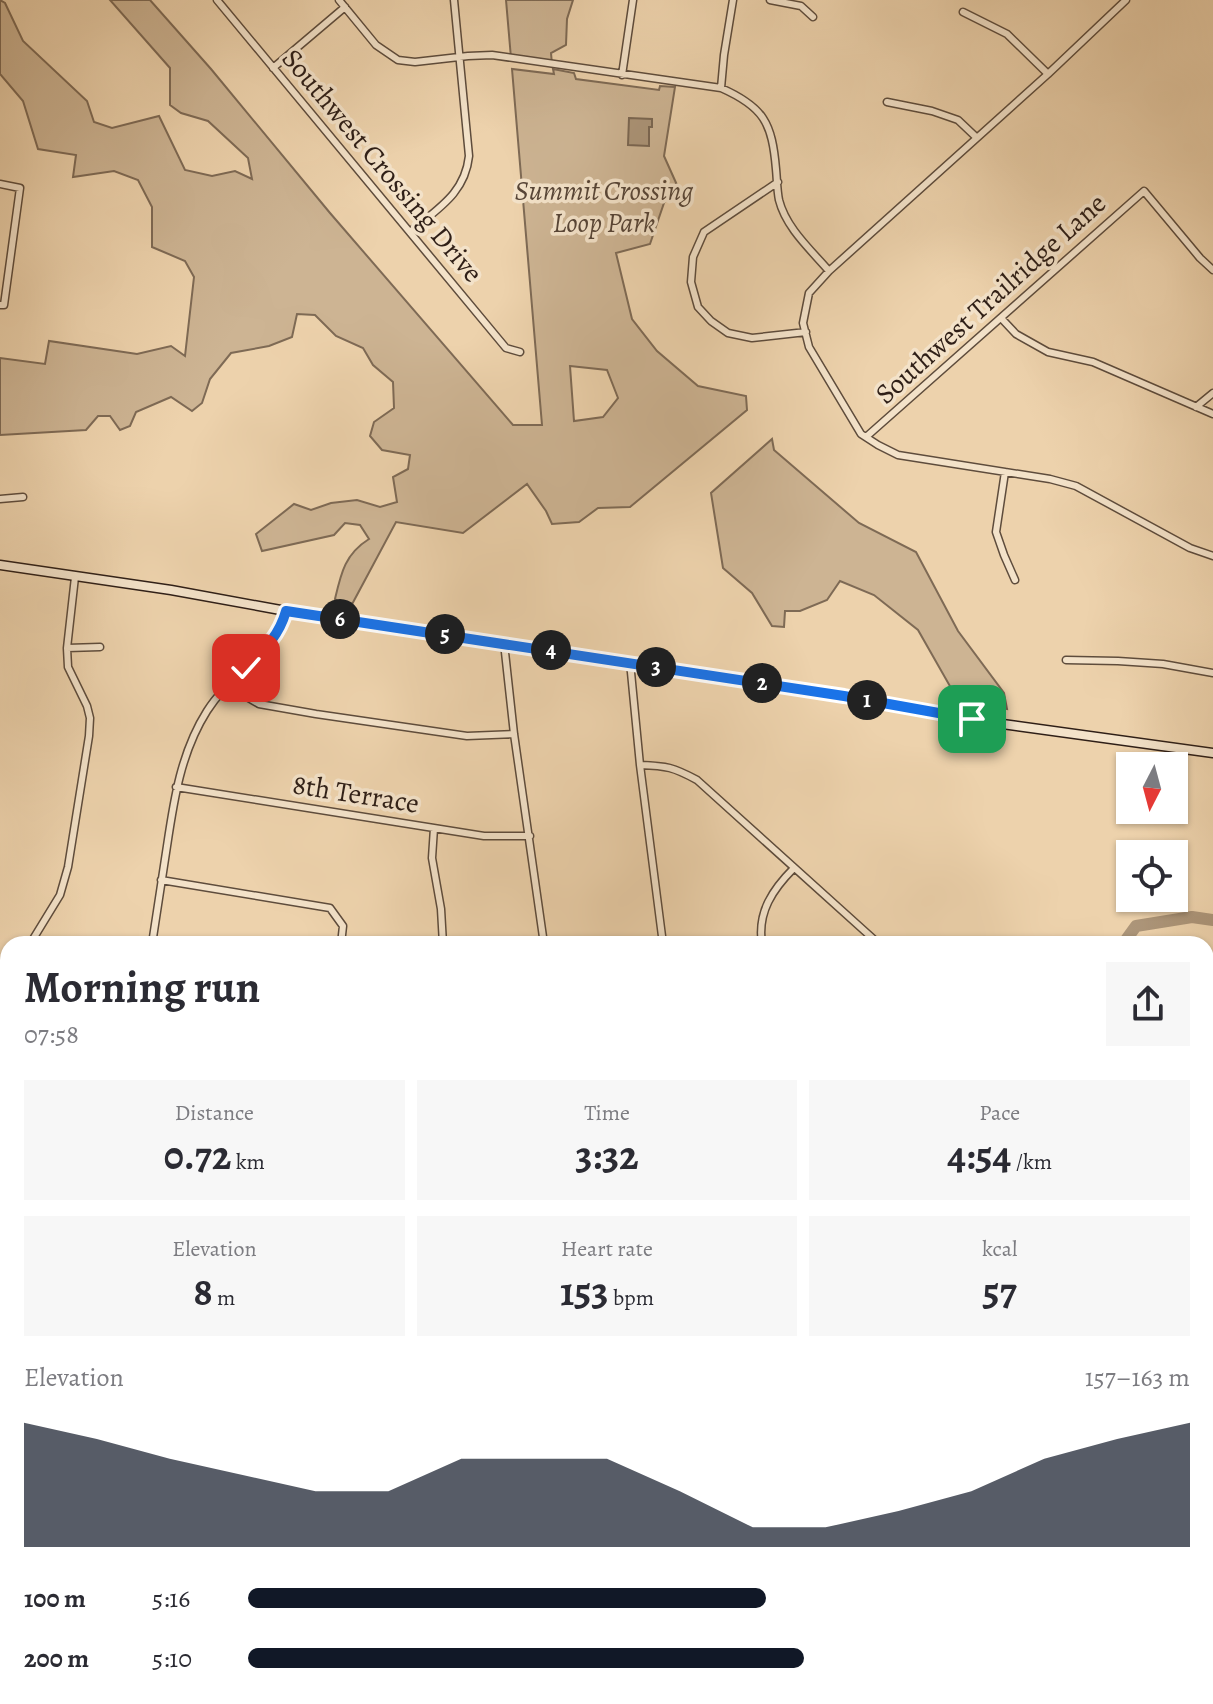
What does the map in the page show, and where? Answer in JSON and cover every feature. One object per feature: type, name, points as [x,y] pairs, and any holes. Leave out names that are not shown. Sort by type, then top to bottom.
[{"type":"street","name":"Southwest Crossing Drive","points":[[217,0],[506,348],[520,352]]},
{"type":"street","points":[[339,0],[376,45],[398,60],[415,62],[494,56],[721,88],[753,105],[768,125],[774,147],[780,200],[788,221],[829,271]]},
{"type":"street","points":[[410,232],[457,192],[467,172],[469,156],[454,0]]},
{"type":"street","points":[[622,75],[633,0]]},
{"type":"street","points":[[721,88],[733,0]]},
{"type":"street","points":[[770,0],[801,6],[813,17]]},
{"type":"street","points":[[1121,2],[1048,74],[829,271],[809,293],[803,323],[809,347],[861,434],[866,437],[898,455],[1050,479],[1076,486],[1190,548],[1213,556]]},
{"type":"street","points":[[273,68],[345,7]]},
{"type":"street","points":[[963,12],[1007,34],[1048,74]]},
{"type":"street","points":[[887,102],[958,120],[977,138]]},
{"type":"street","points":[[778,182],[704,232],[693,257],[691,282],[698,307],[728,333],[752,338],[806,332]]},
{"type":"street","points":[[0,184],[20,188],[4,305],[0,305]]},
{"type":"street","name":"Southwest Trailridge Lane","points":[[866,437],[1144,191],[1213,270]]},
{"type":"street","points":[[1001,318],[1016,334],[1048,352],[1093,362],[1213,414]]},
{"type":"street","points":[[1196,407],[1213,393]]},
{"type":"street","points":[[1005,472],[996,532],[1015,580]]},
{"type":"street","points":[[0,499],[23,497]]},
{"type":"street","points":[[0,565],[844,696],[988,722],[1213,753]]},
{"type":"street","points":[[37,936],[60,895],[64,881],[89,736],[87,706],[68,667],[67,648],[75,577]]},
{"type":"street","points":[[153,936],[176,787],[193,737],[208,709],[273,641],[286,611]]},
{"type":"street","points":[[504,643],[543,936]]},
{"type":"street","points":[[67,648],[100,647]]},
{"type":"street","points":[[1066,660],[1163,664],[1213,673]]},
{"type":"street","points":[[630,662],[662,936]]},
{"type":"street","points":[[228,686],[259,704],[316,714],[467,736],[514,734]]},
{"type":"street","points":[[640,765],[677,769],[697,780],[870,936]]},
{"type":"street","name":"8th Terrace","points":[[176,787],[484,836],[530,836]]},
{"type":"street","points":[[434,828],[432,858],[443,936]]},
{"type":"street","points":[[762,936],[766,903],[777,885],[794,868]]},
{"type":"street","points":[[161,880],[330,908],[343,926],[342,936]]},
{"type":"green space","name":"Summit Crossing Loop Park","points":[[0,0],[5,3],[23,41],[87,101],[94,122],[112,128],[159,116],[185,170],[212,176],[235,171],[252,179],[248,158],[208,121],[181,113],[170,105],[170,68],[110,0],[150,0],[513,425],[542,425],[512,69],[554,74],[553,69],[574,73],[576,79],[659,90],[660,86],[675,87],[664,156],[677,185],[664,203],[650,244],[616,253],[632,319],[657,351],[698,386],[746,396],[747,410],[630,507],[598,508],[579,522],[552,524],[527,484],[463,533],[396,522],[350,608],[335,599],[349,558],[369,539],[360,525],[345,523],[334,535],[262,551],[256,534],[294,504],[311,510],[331,503],[357,500],[380,507],[397,502],[393,477],[408,469],[410,455],[382,450],[370,436],[374,422],[394,408],[393,382],[373,365],[363,348],[336,336],[315,315],[297,314],[292,337],[269,346],[231,353],[210,379],[202,403],[192,411],[171,397],[136,412],[130,426],[120,430],[110,416],[98,416],[86,430],[0,435],[0,358],[45,364],[49,341],[137,354],[171,346],[185,356],[194,277],[185,261],[152,247],[152,207],[138,180],[114,171],[73,177],[76,155],[38,149],[23,101],[0,74]],"holes":[[[570,366],[607,370],[618,398],[603,417],[574,421]]]},
{"type":"green space","points":[[506,0],[573,0],[567,19],[566,45],[551,53],[552,64],[511,58]]},
{"type":"green space","points":[[772,439],[774,450],[859,523],[916,552],[958,631],[1004,693],[1007,709],[961,701],[918,630],[874,595],[840,581],[827,600],[800,611],[785,611],[784,627],[772,626],[752,593],[723,568],[711,493]]},
{"type":"shaded area","points":[[629,118],[652,119],[649,146],[628,145]]},
{"type":"waterway","points":[[1129,936],[1136,926],[1192,917],[1213,920]]},
{"type":"route","points":[[246,668],[273,641],[286,611],[844,696],[972,719]]}]
